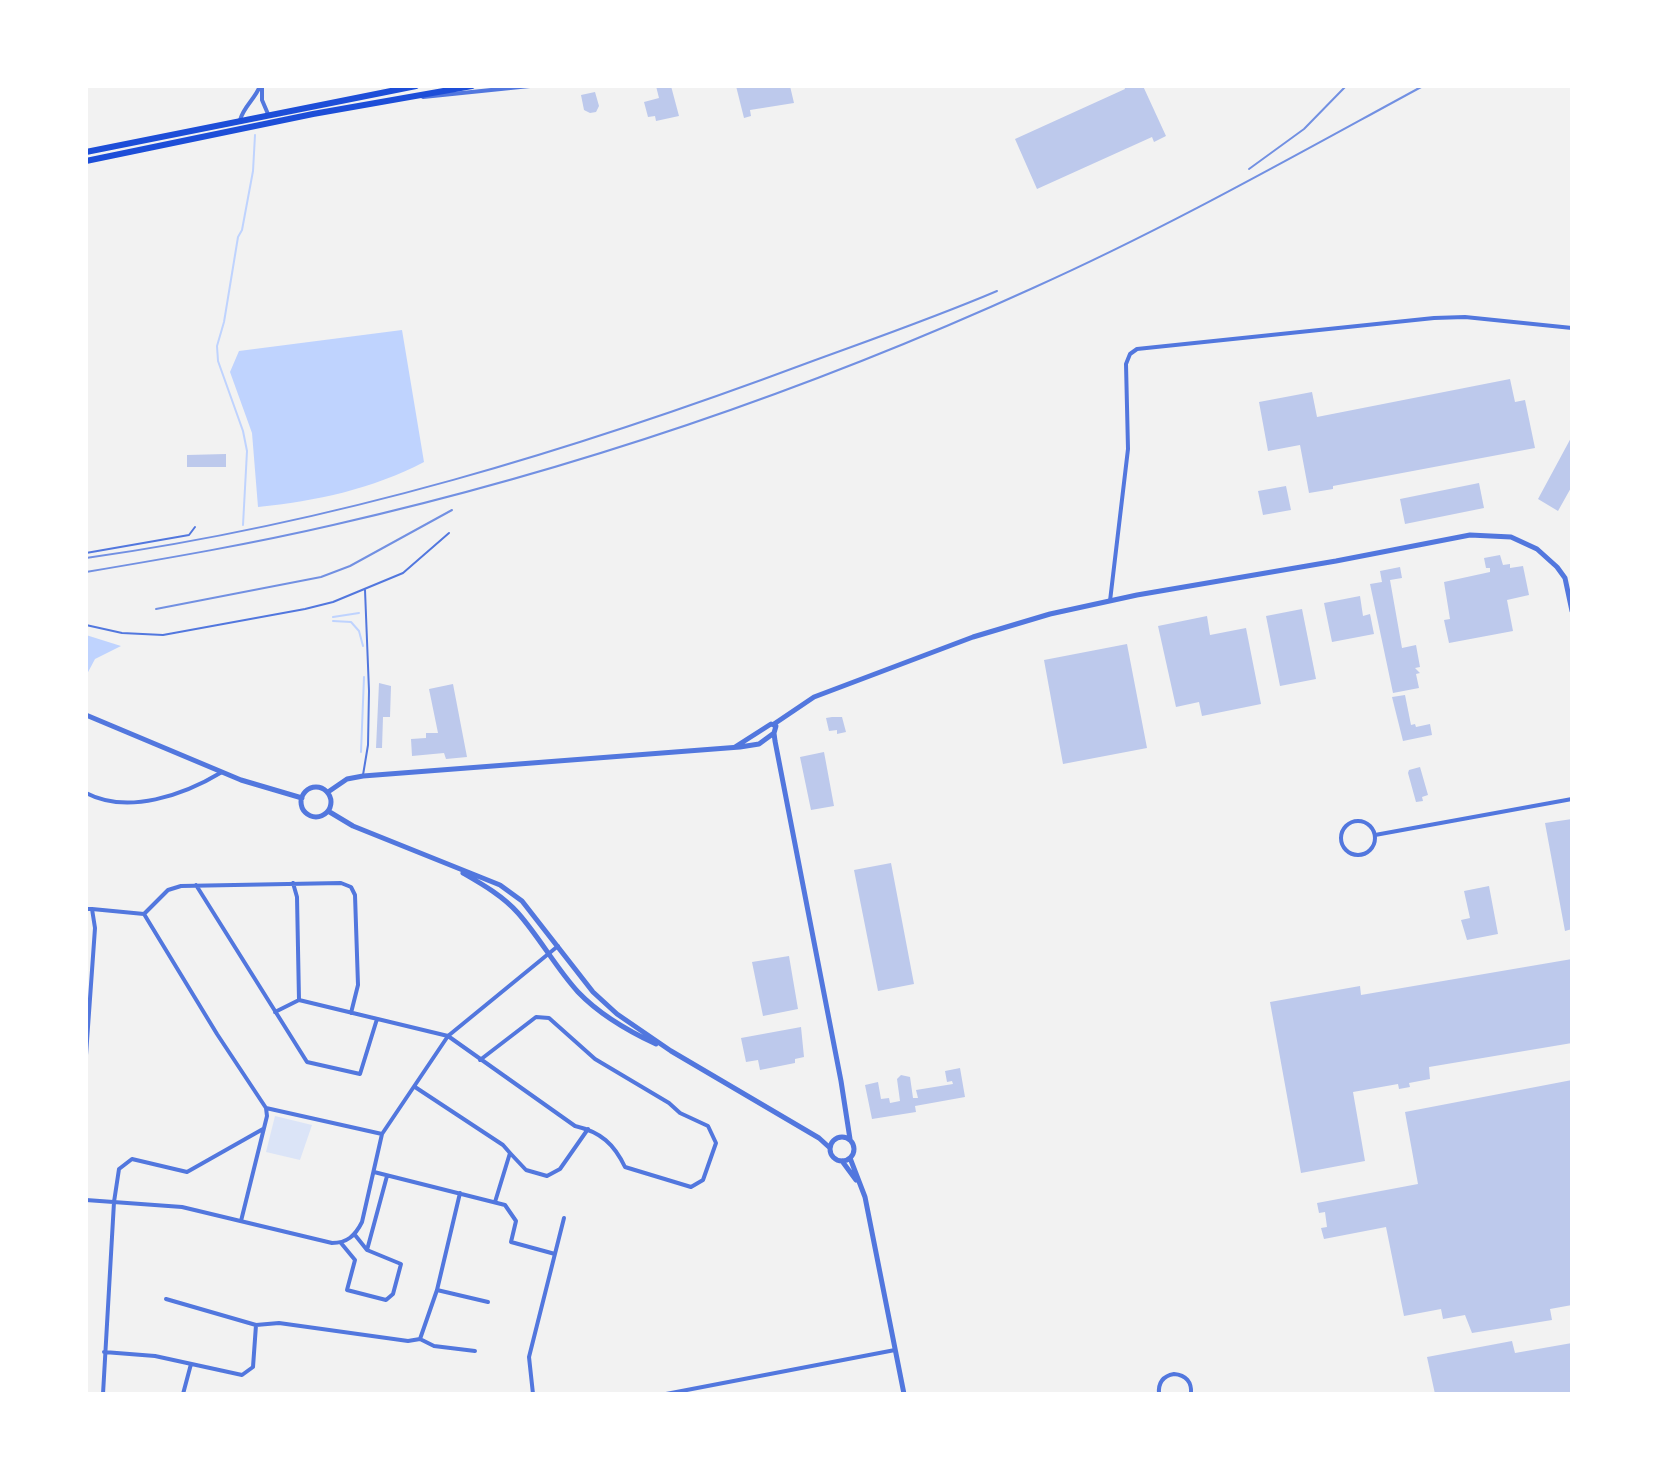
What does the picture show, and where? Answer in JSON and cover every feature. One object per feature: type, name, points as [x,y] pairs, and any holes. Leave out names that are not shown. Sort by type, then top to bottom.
[{"type":"main road","points":[[86,152],[416,86]]},
{"type":"main road","points":[[86,161],[313,114],[472,86]]},
{"type":"street","points":[[261,86],[262,100],[268,114]]},
{"type":"street","points":[[240,120],[245,105],[261,86]]},
{"type":"street","points":[[413,97],[530,86]]},
{"type":"street","points":[[1110,601],[1128,449],[1127,359],[1137,349],[1434,318],[1465,317],[1572,328]]},
{"type":"street","points":[[735,747],[814,697],[1005,626],[1110,601],[1470,535],[1511,537],[1537,549],[1565,578],[1572,611]]},
{"type":"street","points":[[86,715],[253,784],[302,798]]},
{"type":"street","points":[[328,792],[347,779],[363,776],[759,744],[777,728],[774,724]]},
{"type":"street","points":[[765,729],[772,734],[849,1121],[846,1138],[854,1148],[850,1158],[862,1188],[904,1394]]},
{"type":"street","points":[[86,793],[101,801],[119,804],[156,799],[222,772]]},
{"type":"street","points":[[314,787],[328,792],[331,802],[328,811],[318,817],[303,809],[304,792],[314,787]]},
{"type":"street","points":[[1375,835],[1572,799]]},
{"type":"street","points":[[328,811],[353,826],[489,880],[522,901],[593,992],[617,1014],[671,1051],[819,1138],[830,1148],[832,1156],[842,1161],[862,1188]]},
{"type":"street","points":[[1358,821],[1369,825],[1375,835],[1373,847],[1364,854],[1352,854],[1342,841],[1344,829],[1358,821]]},
{"type":"street","points":[[455,868],[485,886],[516,911],[577,991],[594,1007],[634,1033],[671,1051]]},
{"type":"street","points":[[293,883],[297,897],[299,1000]]},
{"type":"street","points":[[144,914],[168,890],[196,884],[341,883],[351,887],[355,895],[358,985],[351,1013]]},
{"type":"street","points":[[196,884],[307,1062],[360,1074],[377,1019]]},
{"type":"street","points":[[86,1055],[95,928],[89,909],[144,914]]},
{"type":"street","points":[[144,914],[266,1108],[267,1116],[241,1221]]},
{"type":"street","points":[[86,1200],[182,1207],[341,1243],[348,1240],[355,1235],[362,1222],[382,1134],[448,1036],[558,946]]},
{"type":"street","points":[[275,1012],[299,1000],[448,1036],[480,1060],[575,1126],[588,1129],[615,1147],[625,1167],[691,1187],[703,1180],[716,1143],[708,1126],[680,1113],[669,1103],[595,1059],[549,1018],[536,1017],[480,1060]]},
{"type":"street","points":[[415,1087],[503,1145],[526,1170],[547,1176],[560,1169],[588,1129]]},
{"type":"street","points":[[266,1108],[382,1134]]},
{"type":"street","points":[[103,1394],[114,1202],[119,1169],[132,1159],[187,1172],[263,1129]]},
{"type":"street","points":[[819,1138],[846,1138]]},
{"type":"street","points":[[830,1148],[836,1138]]},
{"type":"street","points":[[495,1202],[510,1153]]},
{"type":"street","points":[[842,1161],[850,1158]]},
{"type":"street","points":[[373,1172],[505,1205],[516,1221],[511,1242],[555,1254]]},
{"type":"street","points":[[367,1250],[387,1176]]},
{"type":"street","points":[[420,1339],[437,1290],[460,1193]]},
{"type":"street","points":[[533,1394],[529,1357],[564,1218]]},
{"type":"street","points":[[341,1243],[355,1260],[347,1290],[386,1300],[393,1294],[401,1264],[367,1250],[355,1235]]},
{"type":"street","points":[[437,1290],[488,1302]]},
{"type":"street","points":[[166,1299],[256,1325],[279,1323],[408,1341],[420,1339],[434,1346],[475,1351]]},
{"type":"street","points":[[104,1352],[155,1356],[242,1375],[253,1367],[256,1325]]},
{"type":"street","points":[[666,1394],[895,1350]]},
{"type":"street","points":[[183,1394],[191,1364]]},
{"type":"street","points":[[1159,1394],[1160,1383],[1174,1374],[1185,1377],[1191,1394]]},
{"type":"lane","points":[[86,553],[189,535],[195,527]]},
{"type":"lane","points":[[86,625],[122,633],[163,635],[305,609],[403,573],[449,533]]},
{"type":"lane","points":[[363,776],[368,745],[369,691],[365,589]]},
{"type":"shaded area","points":[[275,1116],[312,1125],[300,1160],[266,1152]]},
{"type":"water","points":[[402,330],[424,462],[384,480],[344,492],[258,507],[252,433],[230,372],[239,351]]},
{"type":"water","points":[[86,635],[121,646],[95,659],[86,676]]},
{"type":"building","points":[[656,86],[671,86],[679,116],[656,121],[655,116],[648,117],[644,102],[659,98]]},
{"type":"building","points":[[736,86],[790,86],[794,103],[750,110],[751,116],[744,118]]},
{"type":"building","points":[[1124,86],[1143,86],[1166,136],[1154,142],[1152,137],[1037,189],[1015,139],[1125,89]]},
{"type":"building","points":[[595,92],[599,106],[596,112],[590,113],[584,110],[581,95]]},
{"type":"building","points":[[1510,379],[1515,402],[1525,400],[1535,448],[1309,493],[1300,445],[1268,451],[1259,402],[1312,392],[1317,417]]},
{"type":"building","points":[[1572,436],[1572,486],[1558,511],[1538,499]]},
{"type":"building","points":[[226,454],[226,467],[187,467],[187,455]]},
{"type":"building","points":[[1479,483],[1484,508],[1405,524],[1400,499]]},
{"type":"building","points":[[1286,486],[1291,510],[1263,515],[1258,491]]},
{"type":"building","points":[[1500,555],[1503,565],[1510,564],[1510,568],[1523,566],[1529,595],[1507,600],[1513,631],[1449,643],[1444,620],[1450,619],[1444,582],[1490,572],[1484,558]]},
{"type":"building","points":[[1400,567],[1402,578],[1390,580],[1402,648],[1416,645],[1420,667],[1415,668],[1420,673],[1416,674],[1419,688],[1393,693],[1370,584],[1382,582],[1380,571]]},
{"type":"building","points":[[1360,596],[1363,616],[1370,614],[1374,634],[1332,642],[1324,603]]},
{"type":"building","points":[[1302,609],[1316,679],[1280,686],[1266,616]]},
{"type":"building","points":[[1207,616],[1210,635],[1246,628],[1261,704],[1202,716],[1199,702],[1176,707],[1158,626]]},
{"type":"building","points":[[1127,644],[1147,748],[1063,764],[1044,660]]},
{"type":"building","points":[[379,683],[391,686],[390,717],[383,717],[382,748],[376,748]]},
{"type":"building","points":[[453,684],[467,757],[446,759],[444,753],[412,756],[411,739],[426,738],[426,733],[438,733],[429,689]]},
{"type":"building","points":[[1405,695],[1411,725],[1430,724],[1432,735],[1403,741],[1392,697]]},
{"type":"building","points":[[842,717],[846,732],[837,734],[837,730],[829,731],[826,718]]},
{"type":"building","points":[[824,752],[834,806],[811,810],[800,757]]},
{"type":"building","points":[[1420,767],[1428,795],[1422,797],[1423,801],[1416,802],[1408,773]]},
{"type":"building","points":[[1572,819],[1572,929],[1565,931],[1545,823]]},
{"type":"building","points":[[891,863],[914,984],[878,991],[854,870]]},
{"type":"building","points":[[1489,886],[1498,934],[1467,940],[1461,920],[1470,918],[1464,891]]},
{"type":"building","points":[[789,956],[798,1009],[763,1016],[752,962]]},
{"type":"building","points":[[1572,959],[1572,1043],[1429,1067],[1430,1079],[1409,1083],[1410,1087],[1399,1089],[1398,1084],[1353,1092],[1365,1161],[1301,1173],[1270,1002],[1360,986],[1361,995]]},
{"type":"building","points":[[801,1027],[804,1057],[795,1059],[795,1063],[760,1070],[758,1060],[746,1062],[741,1038]]},
{"type":"building","points":[[960,1068],[965,1097],[915,1106],[916,1112],[872,1119],[865,1085],[878,1082],[881,1099],[889,1098],[890,1103],[900,1101],[897,1079],[901,1075],[910,1077],[913,1098],[918,1098],[916,1090],[953,1084],[952,1081],[947,1082],[945,1071]]},
{"type":"building","points":[[1572,1080],[1572,1305],[1550,1309],[1552,1320],[1472,1333],[1465,1315],[1443,1319],[1441,1309],[1404,1316],[1386,1227],[1324,1239],[1321,1228],[1327,1227],[1325,1212],[1319,1213],[1317,1203],[1418,1184],[1405,1112]]},
{"type":"building","points":[[1512,1341],[1515,1353],[1572,1343],[1572,1394],[1435,1394],[1427,1357]]},
{"type":"waterway","points":[[243,525],[247,451],[218,361],[217,346],[253,171],[255,135]]},
{"type":"waterway","points":[[333,617],[359,613]]},
{"type":"waterway","points":[[333,621],[351,622],[359,631],[363,646]]},
{"type":"waterway","points":[[361,752],[364,677]]},
{"type":"railway","points":[[1249,169],[1304,129],[1346,86]]},
{"type":"railway","points":[[86,572],[271,538],[423,503],[601,453],[777,393],[948,325],[1083,265],[1230,191],[1423,86]]},
{"type":"railway","points":[[86,558],[271,525],[453,480],[633,425],[904,328],[997,291]]},
{"type":"railway","points":[[156,609],[321,577],[350,566],[452,510]]}]
